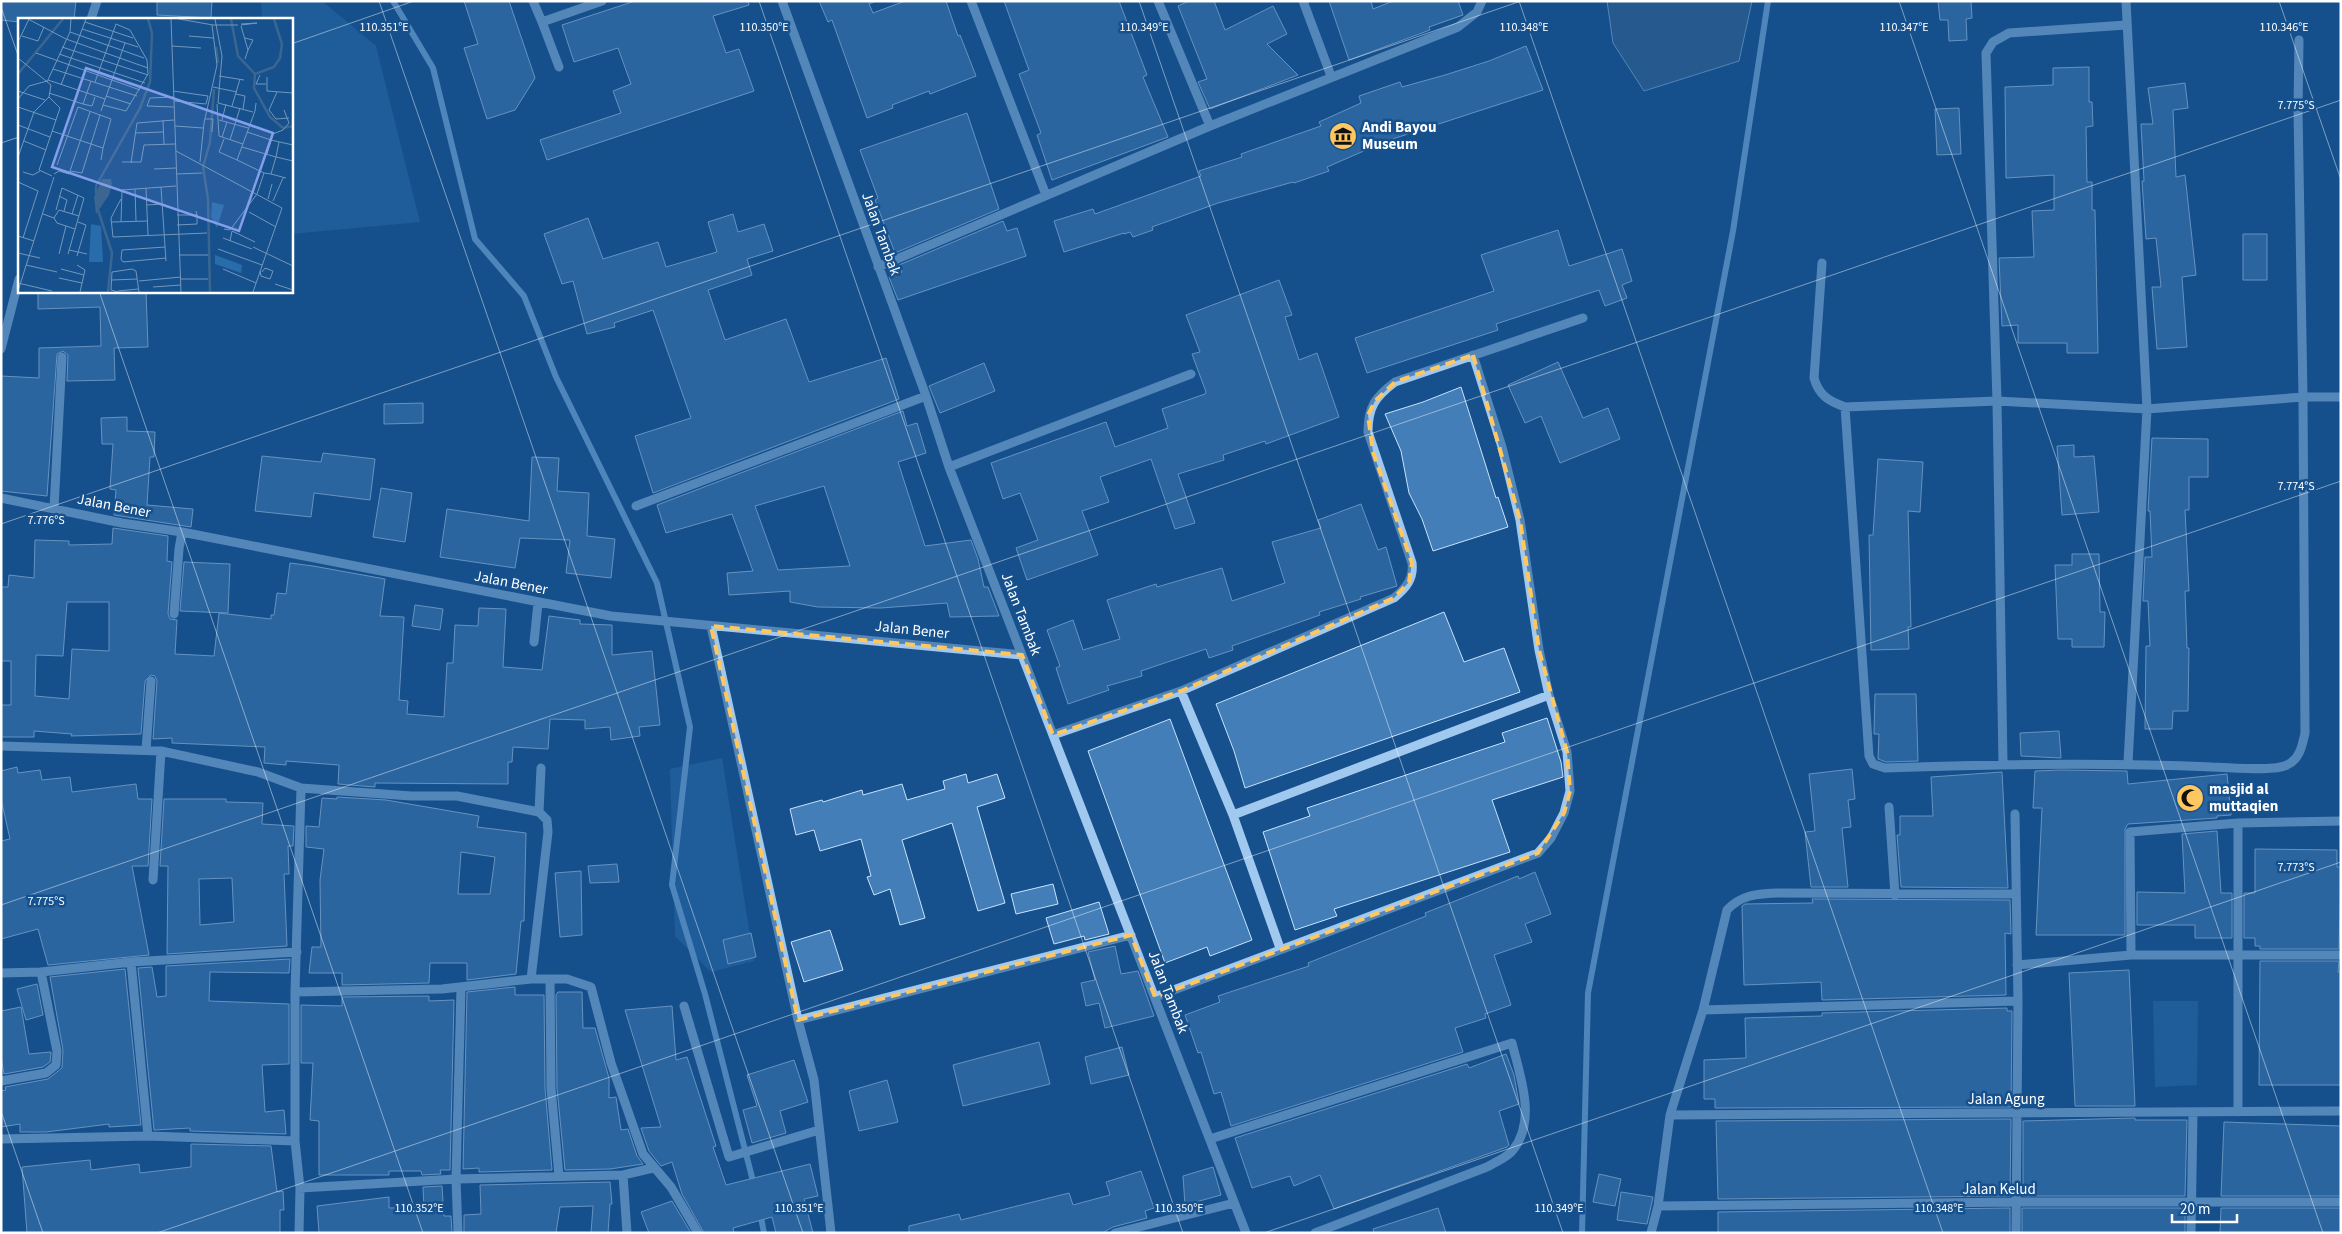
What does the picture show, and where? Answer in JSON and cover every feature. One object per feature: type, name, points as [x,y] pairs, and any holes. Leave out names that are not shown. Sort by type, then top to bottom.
[{"type":"street","points":[[92,18],[97,1]]},
{"type":"street","points":[[533,1],[559,67]]},
{"type":"street","points":[[542,22],[602,1]]},
{"type":"street","name":"Jalan Tambak","points":[[782,1],[926,396],[949,467],[1246,1233]]},
{"type":"street","points":[[1158,1],[1210,126]]},
{"type":"street","points":[[1302,1],[1331,76]]},
{"type":"street","points":[[878,267],[1210,126],[1331,76],[1458,27],[1477,12],[1482,1]]},
{"type":"street","points":[[2126,1],[2147,409],[2128,763]]},
{"type":"street","points":[[972,2],[1046,195]]},
{"type":"street","points":[[2003,763],[1997,401],[1986,52],[1993,42],[2009,33],[2126,25]]},
{"type":"street","points":[[1845,407],[1871,760],[1876,766],[1885,768],[2003,763],[2128,763],[2255,768],[2286,766],[2297,757],[2302,748],[2305,733],[2303,398],[2298,110],[2300,40]]},
{"type":"street","points":[[1822,263],[1814,378],[1826,400],[1845,407],[1997,401],[2147,409],[2341,397]]},
{"type":"street","points":[[1,349],[18,282]]},
{"type":"street","points":[[1053,735],[1181,691],[1394,598],[1404,590],[1413,573],[1412,563],[1373,452],[1368,432],[1368,415],[1375,401],[1395,382],[1583,318]]},
{"type":"street","points":[[1155,997],[1280,948],[1538,853],[1551,838],[1560,821],[1570,791],[1568,752],[1549,694],[1539,650],[1520,520],[1502,447],[1473,354]]},
{"type":"street","points":[[54,508],[62,357]]},
{"type":"street","points":[[949,467],[1191,374]]},
{"type":"street","points":[[636,506],[926,396]]},
{"type":"street","name":"Jalan Bener","points":[[1,498],[122,523],[182,532],[611,616],[1022,655]]},
{"type":"street","points":[[174,614],[182,532]]},
{"type":"street","points":[[534,642],[538,602]]},
{"type":"street","points":[[711,626],[798,1020],[814,1080],[831,1233]]},
{"type":"street","points":[[146,750],[151,681]]},
{"type":"street","points":[[1181,691],[1233,815],[1280,948]]},
{"type":"street","points":[[1233,815],[1549,694]]},
{"type":"street","points":[[1,746],[161,751],[258,772],[301,788],[411,796],[457,796],[539,812],[547,820],[548,832],[531,979]]},
{"type":"street","points":[[153,880],[161,751]]},
{"type":"street","points":[[539,812],[541,768]]},
{"type":"street","points":[[299,1233],[300,1188],[295,1141],[295,992],[301,788]]},
{"type":"street","points":[[1889,808],[1895,895]]},
{"type":"street","points":[[2015,814],[2018,1000],[2016,1233]]},
{"type":"street","points":[[2131,955],[2130,832],[2238,823],[2341,821]]},
{"type":"street","points":[[2238,823],[2238,1112]]},
{"type":"street","points":[[1651,1233],[1658,1206],[1670,1115],[1703,1010],[1727,910],[1735,901],[1744,897],[1776,893],[1895,895],[2015,894]]},
{"type":"street","points":[[798,1020],[1131,935]]},
{"type":"street","points":[[1,973],[41,972],[131,962],[297,952]]},
{"type":"street","points":[[2017,965],[2131,955],[2341,956]]},
{"type":"street","points":[[131,962],[148,1136]]},
{"type":"street","points":[[1,1081],[46,1073],[56,1066],[57,1050],[41,972]]},
{"type":"street","points":[[295,992],[382,992],[461,988],[531,979],[567,979],[591,987],[611,1063],[643,1154],[653,1168],[672,1187],[698,1233]]},
{"type":"street","points":[[550,979],[551,1088],[559,1176]]},
{"type":"street","points":[[458,1233],[456,1179],[461,988]]},
{"type":"street","points":[[1703,1010],[2018,1000]]},
{"type":"street","points":[[684,1006],[729,1157],[819,1130]]},
{"type":"street","points":[[1210,1139],[1512,1044],[1526,1108],[1523,1127],[1513,1150],[1487,1167],[1315,1233]]},
{"type":"street","name":"Jalan Agung","points":[[1670,1115],[2341,1111]]},
{"type":"street","points":[[2191,1233],[2194,1112]]},
{"type":"street","points":[[1,1139],[148,1136],[295,1141]]},
{"type":"street","points":[[300,1188],[456,1179],[623,1175],[653,1168]]},
{"type":"street","points":[[623,1175],[627,1233]]},
{"type":"street","name":"Jalan Kelud","points":[[1658,1206],[2016,1202],[2341,1202]]},
{"type":"street","points":[[1115,1233],[1234,1203]]},
{"type":"highlighted area","points":[[1473,355],[1520,520],[1539,650],[1567,752],[1570,791],[1564,813],[1538,853],[1155,997],[1131,935],[798,1020],[711,626],[1022,655],[1053,735],[1181,691],[1394,598],[1409,582],[1412,563],[1373,452],[1368,415],[1375,401],[1395,382]]},
{"type":"shaded area","points":[[261,1],[322,1],[376,46],[420,222],[292,234],[292,18],[262,18]]},
{"type":"shaded area","points":[[1607,1],[1752,1],[1739,61],[1644,91],[1613,43]]},
{"type":"shaded area","points":[[722,758],[754,961],[711,972],[675,936],[670,769]]},
{"type":"shaded area","points":[[2153,1001],[2198,1001],[2197,1085],[2155,1087]]},
{"type":"building","points":[[1,1],[76,1],[74,18],[18,18],[18,22],[1,20]]},
{"type":"building","points":[[157,1],[212,1],[211,18],[157,15]]},
{"type":"building","points":[[464,1],[509,1],[535,78],[515,110],[487,119],[464,48],[478,44]]},
{"type":"building","points":[[635,1],[748,1],[749,5],[713,16],[726,53],[739,49],[754,91],[547,160],[540,140],[621,113],[613,91],[631,84],[618,48],[574,62],[562,25]]},
{"type":"building","points":[[819,1],[876,1],[869,4],[873,13],[905,1],[946,1],[958,36],[960,35],[976,76],[930,94],[929,91],[892,105],[893,108],[867,118],[832,20],[828,22]]},
{"type":"building","points":[[1004,1],[1119,1],[1147,75],[1143,77],[1168,137],[1052,180],[1037,135],[1041,133],[1019,74],[1029,70]]},
{"type":"building","points":[[1189,1],[1214,1],[1225,30],[1273,6],[1287,34],[1267,44],[1298,75],[1210,109],[1198,82],[1207,79],[1178,6]]},
{"type":"building","points":[[1329,1],[1371,1],[1373,9],[1393,1],[1458,1],[1463,15],[1429,27],[1430,30],[1349,60]]},
{"type":"building","points":[[1938,1],[1971,1],[1972,18],[1966,19],[1967,40],[1949,41],[1948,20],[1940,20]]},
{"type":"building","points":[[1526,46],[1543,90],[1365,148],[1366,150],[1327,167],[1329,171],[1294,183],[1218,203],[1152,227],[1153,230],[1133,237],[1130,232],[1124,233],[1064,252],[1054,221],[1093,209],[1095,214],[1201,176],[1199,171],[1242,157],[1241,154],[1321,126],[1319,122],[1361,103],[1359,96],[1400,82],[1402,87],[1445,75],[1489,61]]},
{"type":"building","points":[[2089,67],[2089,102],[2092,102],[2093,126],[2086,127],[2087,182],[2092,182],[2092,210],[2095,210],[2098,353],[2067,353],[2067,343],[2018,343],[2018,325],[2002,326],[1999,258],[2034,257],[2032,211],[2054,210],[2054,175],[2006,178],[2005,87],[2053,85],[2053,68]]},
{"type":"building","points":[[2185,83],[2188,108],[2173,110],[2176,177],[2185,175],[2196,275],[2182,277],[2187,347],[2157,349],[2152,287],[2161,287],[2156,238],[2146,239],[2141,124],[2153,124],[2148,88]]},
{"type":"building","points":[[1959,108],[1961,154],[1937,155],[1935,109]]},
{"type":"building","points":[[967,113],[999,209],[895,253],[875,200],[878,198],[860,150]]},
{"type":"building","points":[[733,214],[738,232],[764,224],[773,251],[747,259],[752,275],[708,290],[725,340],[786,319],[809,382],[886,358],[899,399],[653,493],[635,436],[691,418],[653,310],[614,323],[615,327],[587,334],[573,281],[562,284],[544,234],[588,218],[603,259],[658,242],[666,267],[717,252],[708,222]]},
{"type":"building","points":[[1003,221],[1007,231],[1017,228],[1026,256],[898,300],[889,277],[902,272],[899,265]]},
{"type":"building","points":[[1558,230],[1569,266],[1622,249],[1632,281],[1622,285],[1627,298],[1605,306],[1599,290],[1496,324],[1498,330],[1367,373],[1355,338],[1494,291],[1481,255]]},
{"type":"building","points":[[2243,234],[2267,234],[2267,280],[2243,280]]},
{"type":"building","points":[[1279,280],[1292,315],[1285,317],[1299,360],[1317,353],[1339,417],[1266,444],[1265,441],[1223,455],[1224,460],[1178,474],[1195,523],[1175,529],[1151,459],[1100,477],[1109,502],[1082,511],[1098,555],[1027,580],[1016,548],[1038,540],[1020,493],[1003,499],[991,463],[1106,422],[1115,447],[1168,428],[1162,409],[1205,394],[1206,392],[1192,354],[1200,352],[1186,315]]},
{"type":"building","points":[[38,292],[146,292],[148,347],[114,348],[115,380],[67,381],[68,355],[63,351],[57,354],[47,496],[1,491],[1,376],[39,378],[39,348],[101,346],[100,307],[38,309]]},
{"type":"building","points":[[1558,362],[1583,418],[1608,408],[1620,439],[1560,463],[1541,416],[1525,423],[1508,385]]},
{"type":"building","points":[[984,363],[995,391],[940,413],[929,386]]},
{"type":"building","points":[[1461,387],[1496,498],[1498,497],[1508,527],[1433,551],[1422,519],[1409,493],[1401,451],[1385,414]]},
{"type":"building","points":[[423,403],[423,423],[384,424],[384,404]]},
{"type":"building","points":[[903,411],[907,426],[917,423],[926,453],[898,462],[925,546],[971,540],[978,559],[984,587],[988,587],[999,616],[950,617],[947,603],[881,608],[818,607],[790,602],[790,591],[729,595],[727,573],[753,571],[732,514],[666,533],[657,505]],"holes":[[[824,486],[850,566],[778,570],[755,506]]]},
{"type":"building","points":[[127,417],[127,431],[155,432],[154,457],[150,457],[147,505],[193,509],[191,527],[114,515],[116,490],[110,489],[113,444],[102,444],[101,418]]},
{"type":"building","points":[[2152,438],[2208,439],[2208,477],[2189,477],[2189,510],[2185,510],[2189,591],[2185,591],[2187,648],[2189,648],[2188,711],[2173,711],[2172,729],[2145,729],[2146,646],[2150,646],[2148,601],[2143,601],[2145,557],[2152,557],[2150,511],[2148,511]]},
{"type":"building","points":[[2074,445],[2074,457],[2094,456],[2099,512],[2062,515],[2057,446]]},
{"type":"building","points":[[323,453],[375,459],[370,500],[314,493],[311,517],[255,511],[262,456],[321,462]]},
{"type":"building","points":[[532,457],[559,458],[557,491],[589,493],[587,536],[615,539],[611,578],[566,573],[570,540],[520,538],[515,568],[440,557],[447,509],[529,521]]},
{"type":"building","points":[[1878,459],[1923,462],[1920,512],[1908,511],[1911,627],[1908,627],[1909,649],[1871,650],[1869,535],[1873,535]]},
{"type":"building","points":[[381,488],[412,493],[405,542],[373,537]]},
{"type":"building","points":[[1361,504],[1378,550],[1386,547],[1397,586],[1319,612],[1320,615],[1232,646],[1233,650],[1209,658],[1206,649],[1141,671],[1142,676],[1107,686],[1109,690],[1068,704],[1056,668],[1060,666],[1047,630],[1073,620],[1083,650],[1120,639],[1107,600],[1156,584],[1157,587],[1222,568],[1232,601],[1285,583],[1272,542],[1321,528],[1318,520]]},
{"type":"building","points":[[113,528],[168,536],[167,561],[172,562],[168,614],[170,619],[177,620],[175,654],[214,656],[219,613],[271,619],[271,615],[274,615],[277,593],[286,594],[290,563],[313,566],[385,579],[380,616],[404,617],[399,700],[408,701],[407,714],[444,717],[447,663],[453,663],[455,625],[478,626],[479,608],[506,609],[503,667],[542,670],[549,616],[580,620],[580,624],[612,625],[612,655],[652,651],[660,725],[639,727],[640,736],[611,740],[610,727],[585,729],[585,720],[550,719],[548,749],[513,747],[512,762],[508,762],[508,784],[375,783],[375,787],[338,784],[339,765],[286,761],[286,765],[264,763],[265,747],[172,743],[172,738],[153,739],[157,681],[155,676],[151,675],[145,681],[141,734],[71,736],[72,734],[34,731],[34,737],[1,737],[1,705],[11,705],[11,661],[1,661],[1,587],[8,587],[9,575],[34,578],[35,540],[69,541],[69,545],[112,544]],"holes":[[[67,602],[109,602],[109,651],[72,649],[69,699],[35,696],[36,655],[63,656]]]},
{"type":"building","points":[[2072,554],[2099,554],[2100,612],[2105,612],[2104,647],[2072,647],[2072,639],[2058,639],[2055,565],[2072,565]]},
{"type":"building","points":[[184,562],[230,564],[228,613],[180,611]]},
{"type":"building","points":[[415,605],[443,609],[440,630],[412,626]]},
{"type":"building","points":[[1444,612],[1464,662],[1504,648],[1520,692],[1245,788],[1234,751],[1216,704]]},
{"type":"building","points":[[1875,694],[1916,694],[1918,761],[1886,762],[1878,759],[1879,734],[1874,734]]},
{"type":"building","points":[[1547,718],[1561,762],[1563,777],[1492,800],[1510,852],[1334,909],[1337,916],[1295,930],[1263,832],[1310,816],[1307,808],[1505,742],[1502,733]]},
{"type":"building","points":[[1170,719],[1252,940],[1210,956],[1207,947],[1165,963],[1088,751]]},
{"type":"building","points":[[2059,731],[2061,758],[2021,756],[2020,733]]},
{"type":"building","points":[[17,767],[18,773],[40,770],[42,780],[70,777],[72,792],[136,784],[138,799],[152,799],[148,866],[132,866],[149,955],[48,965],[38,929],[1,939],[1,841],[10,839],[1,799],[1,771]]},
{"type":"building","points":[[1852,769],[1855,799],[1848,800],[1851,827],[1842,828],[1848,887],[1811,887],[1805,832],[1815,831],[1809,774]]},
{"type":"building","points":[[2035,771],[2127,771],[2128,784],[2227,774],[2231,815],[2217,816],[2217,818],[2128,824],[2125,829],[2125,935],[2036,935],[2042,808],[2033,808]]},
{"type":"building","points":[[2002,772],[2008,888],[1901,887],[1897,835],[1900,835],[1900,816],[1933,816],[1931,777]]},
{"type":"building","points":[[966,774],[968,783],[997,774],[1005,798],[977,807],[1005,903],[978,911],[952,823],[902,840],[925,918],[900,925],[890,889],[874,895],[867,877],[871,876],[861,839],[820,851],[814,830],[796,835],[790,809],[822,800],[823,802],[862,790],[863,795],[902,784],[907,800],[945,789],[943,781]]},
{"type":"building","points":[[337,797],[386,800],[479,816],[477,827],[526,833],[524,921],[521,921],[516,974],[467,980],[467,963],[430,963],[429,983],[342,985],[342,973],[309,973],[312,947],[321,947],[320,880],[324,849],[306,847],[306,826],[319,827],[322,798],[337,799]],"holes":[[[461,852],[495,857],[490,894],[458,894]]]},
{"type":"building","points":[[164,799],[226,799],[226,802],[263,803],[262,824],[294,826],[293,846],[288,846],[289,874],[284,874],[287,946],[167,954],[168,866],[160,866]],"holes":[[[232,878],[234,922],[200,925],[199,879]]]},
{"type":"building","points":[[2217,831],[2221,893],[2232,893],[2232,938],[2195,938],[2195,925],[2137,925],[2137,892],[2185,893],[2182,834]]},
{"type":"building","points":[[2255,849],[2337,850],[2337,867],[2341,867],[2339,949],[2260,949],[2260,946],[2255,946],[2255,938],[2244,938],[2244,893],[2255,893]]},
{"type":"building","points":[[617,864],[619,882],[590,883],[588,866]]},
{"type":"building","points":[[581,871],[582,935],[560,937],[555,873]]},
{"type":"building","points":[[1535,872],[1551,914],[1525,924],[1532,942],[1494,955],[1511,1005],[1485,1014],[1486,1018],[1455,1028],[1463,1052],[1231,1126],[1221,1092],[1214,1094],[1201,1052],[1198,1053],[1185,1015],[1220,1002],[1218,996],[1309,966],[1308,963],[1426,916],[1425,913],[1518,876],[1519,879]]},
{"type":"building","points":[[1053,884],[1058,904],[1016,914],[1011,894]]},
{"type":"building","points":[[1812,899],[2010,900],[2011,934],[2005,933],[2006,995],[1822,1000],[1821,982],[1744,985],[1742,906],[1745,904],[1813,903]]},
{"type":"building","points":[[1099,902],[1109,934],[1085,940],[1084,936],[1054,944],[1046,918]]},
{"type":"building","points":[[830,930],[843,970],[804,982],[791,942]]},
{"type":"building","points":[[751,933],[756,957],[728,964],[723,940]]},
{"type":"building","points":[[1115,946],[1121,974],[1138,971],[1154,1016],[1105,1028],[1099,1003],[1086,1006],[1081,983],[1095,980],[1088,952]]},
{"type":"building","points":[[290,959],[289,973],[210,972],[209,1001],[289,1004],[289,1064],[262,1065],[265,1112],[284,1110],[286,1134],[190,1131],[190,1128],[154,1130],[138,968],[152,967],[157,997],[166,996],[166,966]]},
{"type":"building","points":[[2260,961],[2339,961],[2338,972],[2341,972],[2341,1085],[2259,1085]]},
{"type":"building","points":[[125,969],[141,1125],[109,1127],[109,1124],[46,1132],[20,1132],[20,1124],[1,1127],[1,1091],[6,1090],[5,1087],[48,1079],[62,1068],[63,1050],[50,977]]},
{"type":"building","points":[[2129,970],[2135,1106],[2075,1106],[2069,973]]},
{"type":"building","points":[[37,984],[43,1015],[26,1020],[17,989]]},
{"type":"building","points":[[515,987],[515,995],[544,995],[545,1088],[552,1170],[479,1172],[479,1168],[463,1169],[467,992]]},
{"type":"building","points":[[558,992],[582,992],[583,1028],[595,1028],[609,1078],[609,1098],[616,1097],[621,1130],[628,1129],[637,1156],[643,1164],[610,1169],[565,1170],[557,1088],[556,995]]},
{"type":"building","points":[[429,996],[429,1001],[454,1000],[450,1170],[440,1170],[441,1174],[422,1175],[421,1171],[389,1171],[389,1175],[319,1175],[319,1121],[310,1120],[313,1063],[301,1063],[301,1005],[342,1006],[342,997]]},
{"type":"building","points":[[672,1006],[676,1060],[687,1057],[716,1146],[713,1147],[726,1185],[810,1164],[818,1196],[804,1199],[813,1233],[776,1233],[772,1217],[733,1228],[734,1233],[704,1233],[682,1194],[672,1162],[661,1166],[649,1151],[641,1128],[661,1127],[625,1010]]},
{"type":"building","points":[[21,1007],[29,1054],[51,1052],[50,1062],[43,1067],[4,1074],[1,1056],[1,1011]]},
{"type":"building","points":[[2007,1008],[2007,1011],[2012,1011],[2011,1107],[1715,1108],[1715,1099],[1704,1099],[1704,1060],[1746,1058],[1745,1018],[1822,1016],[1822,1013]]},
{"type":"building","points":[[1039,1042],[1050,1084],[963,1106],[953,1065]]},
{"type":"building","points":[[1122,1047],[1129,1075],[1091,1084],[1085,1057]]},
{"type":"building","points":[[1506,1054],[1514,1075],[1519,1104],[1499,1111],[1509,1145],[1507,1147],[1334,1209],[1320,1175],[1294,1186],[1290,1176],[1252,1188],[1235,1138],[1467,1064],[1469,1068]]},
{"type":"building","points":[[794,1060],[808,1102],[780,1111],[786,1133],[752,1143],[743,1110],[757,1106],[747,1075]]},
{"type":"building","points":[[887,1080],[898,1122],[859,1131],[849,1091]]},
{"type":"building","points":[[2135,1118],[2135,1120],[2187,1120],[2185,1196],[2023,1196],[2023,1121]]},
{"type":"building","points":[[2011,1119],[2010,1196],[1718,1199],[1716,1121]]},
{"type":"building","points":[[2224,1122],[2341,1126],[2341,1196],[2221,1196]]},
{"type":"building","points":[[191,1144],[271,1146],[277,1192],[283,1191],[284,1210],[280,1210],[280,1233],[27,1233],[22,1167],[90,1160],[91,1170],[139,1164],[140,1173],[191,1167]]},
{"type":"building","points":[[1213,1167],[1221,1195],[1185,1205],[1183,1176]]},
{"type":"building","points":[[1141,1171],[1154,1208],[1145,1211],[1147,1218],[1113,1227],[1102,1233],[909,1233],[909,1226],[959,1214],[961,1220],[1069,1193],[1073,1205],[1110,1195],[1106,1182]]},
{"type":"building","points":[[1599,1174],[1621,1179],[1615,1206],[1593,1202]]},
{"type":"building","points":[[610,1182],[612,1204],[610,1204],[608,1233],[591,1233],[593,1206],[560,1207],[556,1233],[464,1233],[464,1215],[481,1214],[480,1185]]},
{"type":"building","points":[[442,1186],[444,1216],[451,1216],[452,1233],[319,1233],[317,1206],[389,1197],[389,1208],[424,1207],[423,1187]]},
{"type":"building","points":[[1621,1192],[1653,1197],[1647,1224],[1617,1220]]},
{"type":"building","points":[[672,1201],[691,1233],[649,1233],[641,1212]]},
{"type":"building","points":[[1438,1208],[1446,1233],[1374,1233],[1373,1229]]},
{"type":"building","points":[[2010,1208],[2010,1233],[1718,1233],[1718,1212]]},
{"type":"building","points":[[2022,1208],[2185,1208],[2185,1233],[2022,1233]]},
{"type":"building","points":[[2221,1208],[2341,1208],[2341,1233],[2220,1233]]},
{"type":"waterway","points":[[393,1],[433,68],[475,239],[524,296],[556,377],[657,583],[690,727],[672,885],[705,994],[754,1185]]},
{"type":"waterway","points":[[1582,1233],[1588,993],[1733,231],[1768,1]]},
{"type":"waterway","points":[[760,1212],[764,1233]]},
{"type":"place","name":"Andi Bayou Museum","points":[[1343,136]]},
{"type":"place","name":"masjid al muttaqien","points":[[2190,798]]}]
